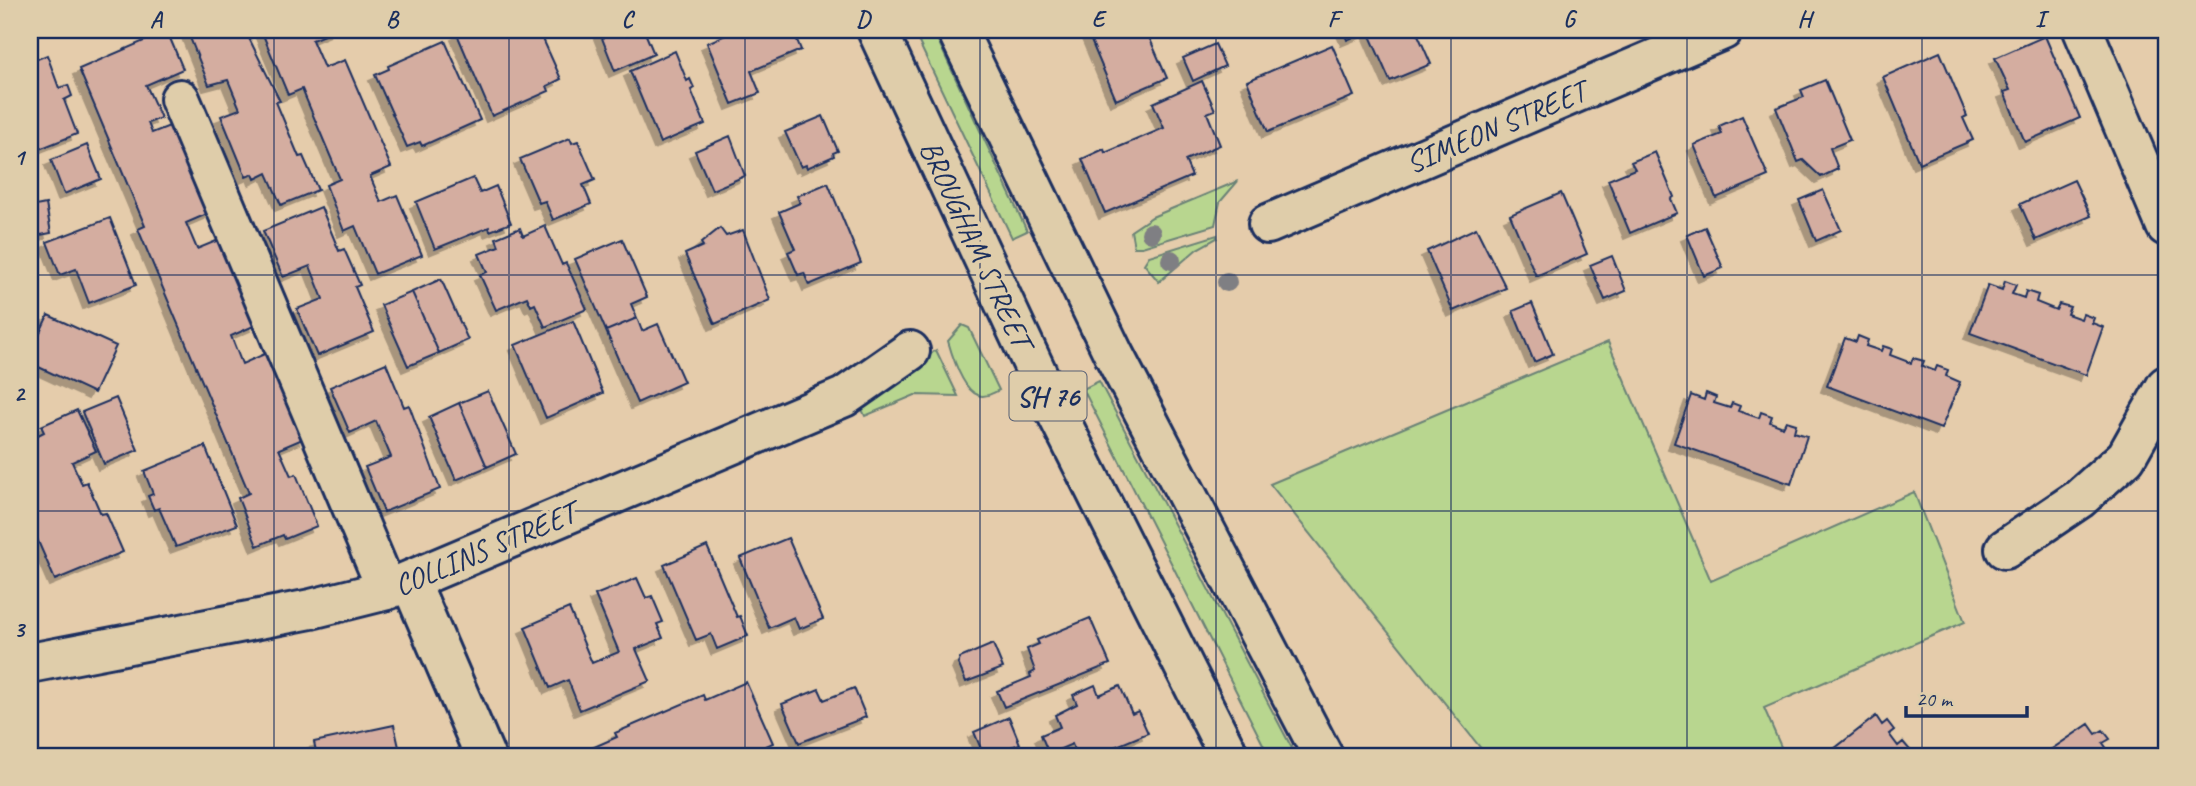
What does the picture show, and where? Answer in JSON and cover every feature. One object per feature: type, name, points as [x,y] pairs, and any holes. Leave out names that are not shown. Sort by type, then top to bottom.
[{"type":"main road","name":"BROUGHAM STREET","points":[[877,30],[1043,386],[1228,756]]},
{"type":"main road","name":"SH 76","points":[[957,30],[1114,355],[1323,750]]},
{"type":"main road","name":"SIMEON STREET","points":[[1268,225],[1723,30]]},
{"type":"main road","points":[[2083,30],[2166,226]]},
{"type":"main road","points":[[180,99],[399,586],[485,756]]},
{"type":"main road","name":"COLLINS STREET","points":[[30,663],[311,609],[399,586],[844,397],[911,351]]},
{"type":"main road","points":[[2005,549],[2079,499],[2126,457],[2166,386]]},
{"type":"green space","points":[[913,30],[933,30],[1027,231],[1012,238]]},
{"type":"green space","points":[[1238,181],[1220,202],[1215,225],[1134,247],[1131,231],[1152,217]]},
{"type":"green space","points":[[1217,235],[1217,238],[1197,249],[1159,282],[1144,264],[1149,256]]},
{"type":"green space","points":[[962,325],[969,328],[999,390],[986,396],[973,392],[955,363],[948,341]]},
{"type":"green space","points":[[1608,342],[1711,581],[1914,492],[1965,622],[1764,708],[1785,756],[1487,756],[1270,484]]},
{"type":"green space","points":[[936,350],[958,396],[915,395],[865,416],[861,407]]},
{"type":"green space","points":[[1099,381],[1296,756],[1269,756],[1083,389]]},
{"type":"building","points":[[187,30],[245,30],[280,101],[276,102],[299,157],[303,156],[318,190],[281,205],[267,173],[255,179],[253,174],[246,177],[221,116],[240,109],[228,80],[209,85]]},
{"type":"building","points":[[261,30],[336,30],[312,40],[324,68],[345,60],[391,167],[370,176],[381,202],[397,195],[422,255],[375,274],[355,226],[344,231],[326,185],[340,179],[302,89],[288,95]]},
{"type":"building","points":[[467,30],[539,30],[561,79],[547,86],[549,91],[492,116],[457,34]]},
{"type":"building","points":[[608,30],[644,30],[654,54],[615,71],[600,33]]},
{"type":"building","points":[[737,30],[793,30],[801,50],[751,71],[760,93],[732,104],[707,43]]},
{"type":"building","points":[[1146,30],[1167,78],[1116,100],[1087,31]]},
{"type":"building","points":[[1343,30],[1416,30],[1431,64],[1390,81],[1368,31],[1347,40]]},
{"type":"building","points":[[167,31],[183,69],[146,85],[161,118],[148,123],[152,133],[177,123],[214,211],[186,223],[197,249],[221,239],[256,325],[231,336],[242,364],[269,352],[305,438],[279,449],[291,476],[296,474],[317,526],[285,539],[283,535],[257,546],[238,498],[249,493],[138,229],[145,226],[79,69]]},
{"type":"building","points":[[2045,36],[2080,118],[2025,142],[2004,92],[2010,90],[1995,58]]},
{"type":"building","points":[[445,41],[480,120],[422,146],[420,142],[407,147],[375,75],[389,69],[388,66]]},
{"type":"building","points":[[1215,44],[1225,66],[1193,81],[1183,58]]},
{"type":"building","points":[[1332,45],[1354,96],[1268,132],[1247,81]]},
{"type":"building","points":[[675,51],[687,81],[690,79],[694,88],[691,90],[705,124],[660,143],[630,71]]},
{"type":"building","points":[[1940,52],[1967,116],[1963,118],[1973,140],[1919,163],[1883,77]]},
{"type":"building","points":[[47,55],[59,88],[68,85],[72,96],[64,100],[77,134],[37,150],[30,132],[30,62]]},
{"type":"building","points":[[1825,80],[1850,140],[1830,148],[1838,169],[1821,177],[1803,160],[1798,162],[1776,108],[1804,97],[1801,90]]},
{"type":"building","points":[[1202,81],[1215,110],[1207,113],[1220,145],[1185,160],[1192,176],[1105,213],[1082,159],[1104,149],[1105,153],[1164,128],[1153,103]]},
{"type":"building","points":[[823,116],[838,151],[833,153],[834,156],[807,168],[806,165],[801,167],[785,132]]},
{"type":"building","points":[[1742,116],[1768,176],[1716,198],[1694,145],[1722,134],[1719,126]]},
{"type":"building","points":[[730,136],[745,176],[712,190],[695,151]]},
{"type":"building","points":[[570,138],[572,143],[578,141],[595,180],[583,185],[591,204],[553,220],[545,201],[539,203],[520,159]]},
{"type":"building","points":[[87,145],[101,179],[64,194],[51,160]]},
{"type":"building","points":[[1655,152],[1674,197],[1671,199],[1677,213],[1630,233],[1608,180],[1635,169],[1631,162]]},
{"type":"building","points":[[473,178],[480,193],[496,186],[511,223],[490,231],[489,227],[435,249],[416,202]]},
{"type":"building","points":[[2074,180],[2091,216],[2036,240],[2020,204]]},
{"type":"building","points":[[828,183],[861,263],[809,285],[804,273],[798,275],[788,252],[795,249],[779,212],[800,203],[797,196]]},
{"type":"building","points":[[1823,190],[1841,230],[1816,241],[1799,200]]},
{"type":"building","points":[[1561,193],[1587,254],[1536,276],[1510,215]]},
{"type":"building","points":[[46,204],[51,233],[30,237],[30,207]]},
{"type":"building","points":[[321,207],[339,251],[344,249],[360,285],[355,287],[374,332],[317,356],[297,309],[323,299],[310,266],[283,277],[263,231]]},
{"type":"building","points":[[110,218],[136,285],[89,303],[76,269],[60,275],[47,242]]},
{"type":"building","points":[[545,226],[562,265],[566,263],[587,309],[545,327],[535,304],[531,306],[527,297],[496,310],[480,275],[487,272],[479,254],[499,246],[496,238],[520,228],[523,236]]},
{"type":"building","points":[[1705,227],[1723,268],[1704,276],[1687,235]]},
{"type":"building","points":[[720,228],[726,236],[743,230],[770,300],[715,324],[685,254],[703,246],[701,243]]},
{"type":"building","points":[[1476,228],[1506,288],[1453,311],[1427,251]]},
{"type":"building","points":[[622,239],[647,297],[631,304],[637,318],[606,331],[575,259]]},
{"type":"building","points":[[1612,256],[1626,291],[1605,300],[1590,265]]},
{"type":"building","points":[[441,279],[468,340],[439,353],[412,292]]},
{"type":"building","points":[[2005,281],[2016,285],[2012,294],[2024,298],[2026,291],[2038,295],[2036,302],[2056,310],[2059,304],[2070,307],[2067,314],[2081,319],[2083,314],[2094,318],[2092,323],[2103,327],[2086,375],[1970,333],[1988,285],[2002,290]]},
{"type":"building","points":[[412,292],[439,353],[408,366],[381,305]]},
{"type":"building","points":[[1532,303],[1553,354],[1534,362],[1513,311]]},
{"type":"building","points":[[48,315],[116,346],[94,393],[30,363],[30,354]]},
{"type":"building","points":[[637,318],[642,331],[658,324],[684,382],[637,403],[606,331]]},
{"type":"building","points":[[573,321],[603,393],[546,418],[515,345]]},
{"type":"building","points":[[1858,336],[1868,340],[1866,346],[1881,351],[1883,346],[1892,349],[1890,355],[1911,363],[1913,358],[1924,361],[1922,366],[1935,371],[1937,366],[1948,370],[1946,376],[1960,382],[1941,429],[1827,386],[1845,338],[1856,342]]},
{"type":"building","points":[[386,363],[404,407],[409,405],[440,489],[384,512],[365,467],[391,457],[376,421],[350,433],[330,387]]},
{"type":"building","points":[[488,391],[516,454],[487,467],[459,403]]},
{"type":"building","points":[[1706,393],[1716,397],[1714,403],[1730,408],[1732,403],[1740,406],[1738,411],[1759,418],[1761,412],[1772,416],[1770,422],[1783,427],[1786,421],[1796,424],[1794,432],[1807,436],[1791,484],[1674,443],[1691,395],[1704,400]]},
{"type":"building","points":[[116,398],[138,450],[104,464],[82,412]]},
{"type":"building","points":[[459,403],[487,467],[456,480],[429,417]]},
{"type":"building","points":[[77,410],[96,451],[72,462],[82,484],[87,482],[101,514],[106,513],[123,552],[55,580],[30,523],[30,508],[34,506],[30,497],[30,439],[44,432],[41,426]]},
{"type":"building","points":[[205,446],[237,525],[176,547],[159,508],[154,510],[148,496],[153,494],[144,471]]},
{"type":"building","points":[[788,538],[823,619],[799,629],[794,617],[769,628],[740,558]]},
{"type":"building","points":[[707,546],[737,617],[740,616],[748,636],[717,649],[711,634],[696,640],[664,565]]},
{"type":"building","points":[[637,578],[646,598],[652,596],[663,622],[657,624],[663,638],[636,649],[650,681],[580,710],[568,680],[550,688],[525,627],[569,608],[592,663],[619,652],[595,595]]},
{"type":"building","points":[[1090,618],[1110,664],[1004,707],[997,691],[1031,677],[1030,674],[1035,671],[1027,649],[1039,644],[1037,640]]},
{"type":"building","points":[[993,644],[1003,668],[966,682],[958,663],[960,658]]},
{"type":"building","points":[[746,682],[773,743],[743,756],[576,755],[617,737],[615,733],[703,695],[705,700]]},
{"type":"building","points":[[1095,685],[1099,695],[1120,686],[1132,714],[1138,711],[1148,733],[1093,756],[1077,756],[1072,744],[1049,754],[1041,735],[1060,727],[1055,715],[1077,704],[1073,695]]},
{"type":"building","points":[[854,688],[866,717],[799,743],[782,704],[819,689],[824,700]]},
{"type":"building","points":[[1876,716],[1882,725],[1887,721],[1894,730],[1889,734],[1898,746],[1903,742],[1910,750],[1905,754],[1907,756],[1840,756],[1834,749]]},
{"type":"building","points":[[1009,717],[1020,744],[984,756],[974,732]]},
{"type":"building","points":[[2089,724],[2096,734],[2103,730],[2110,739],[2103,743],[2112,756],[2049,756],[2046,753]]},
{"type":"building","points":[[394,725],[401,756],[317,756],[314,742]]}]
